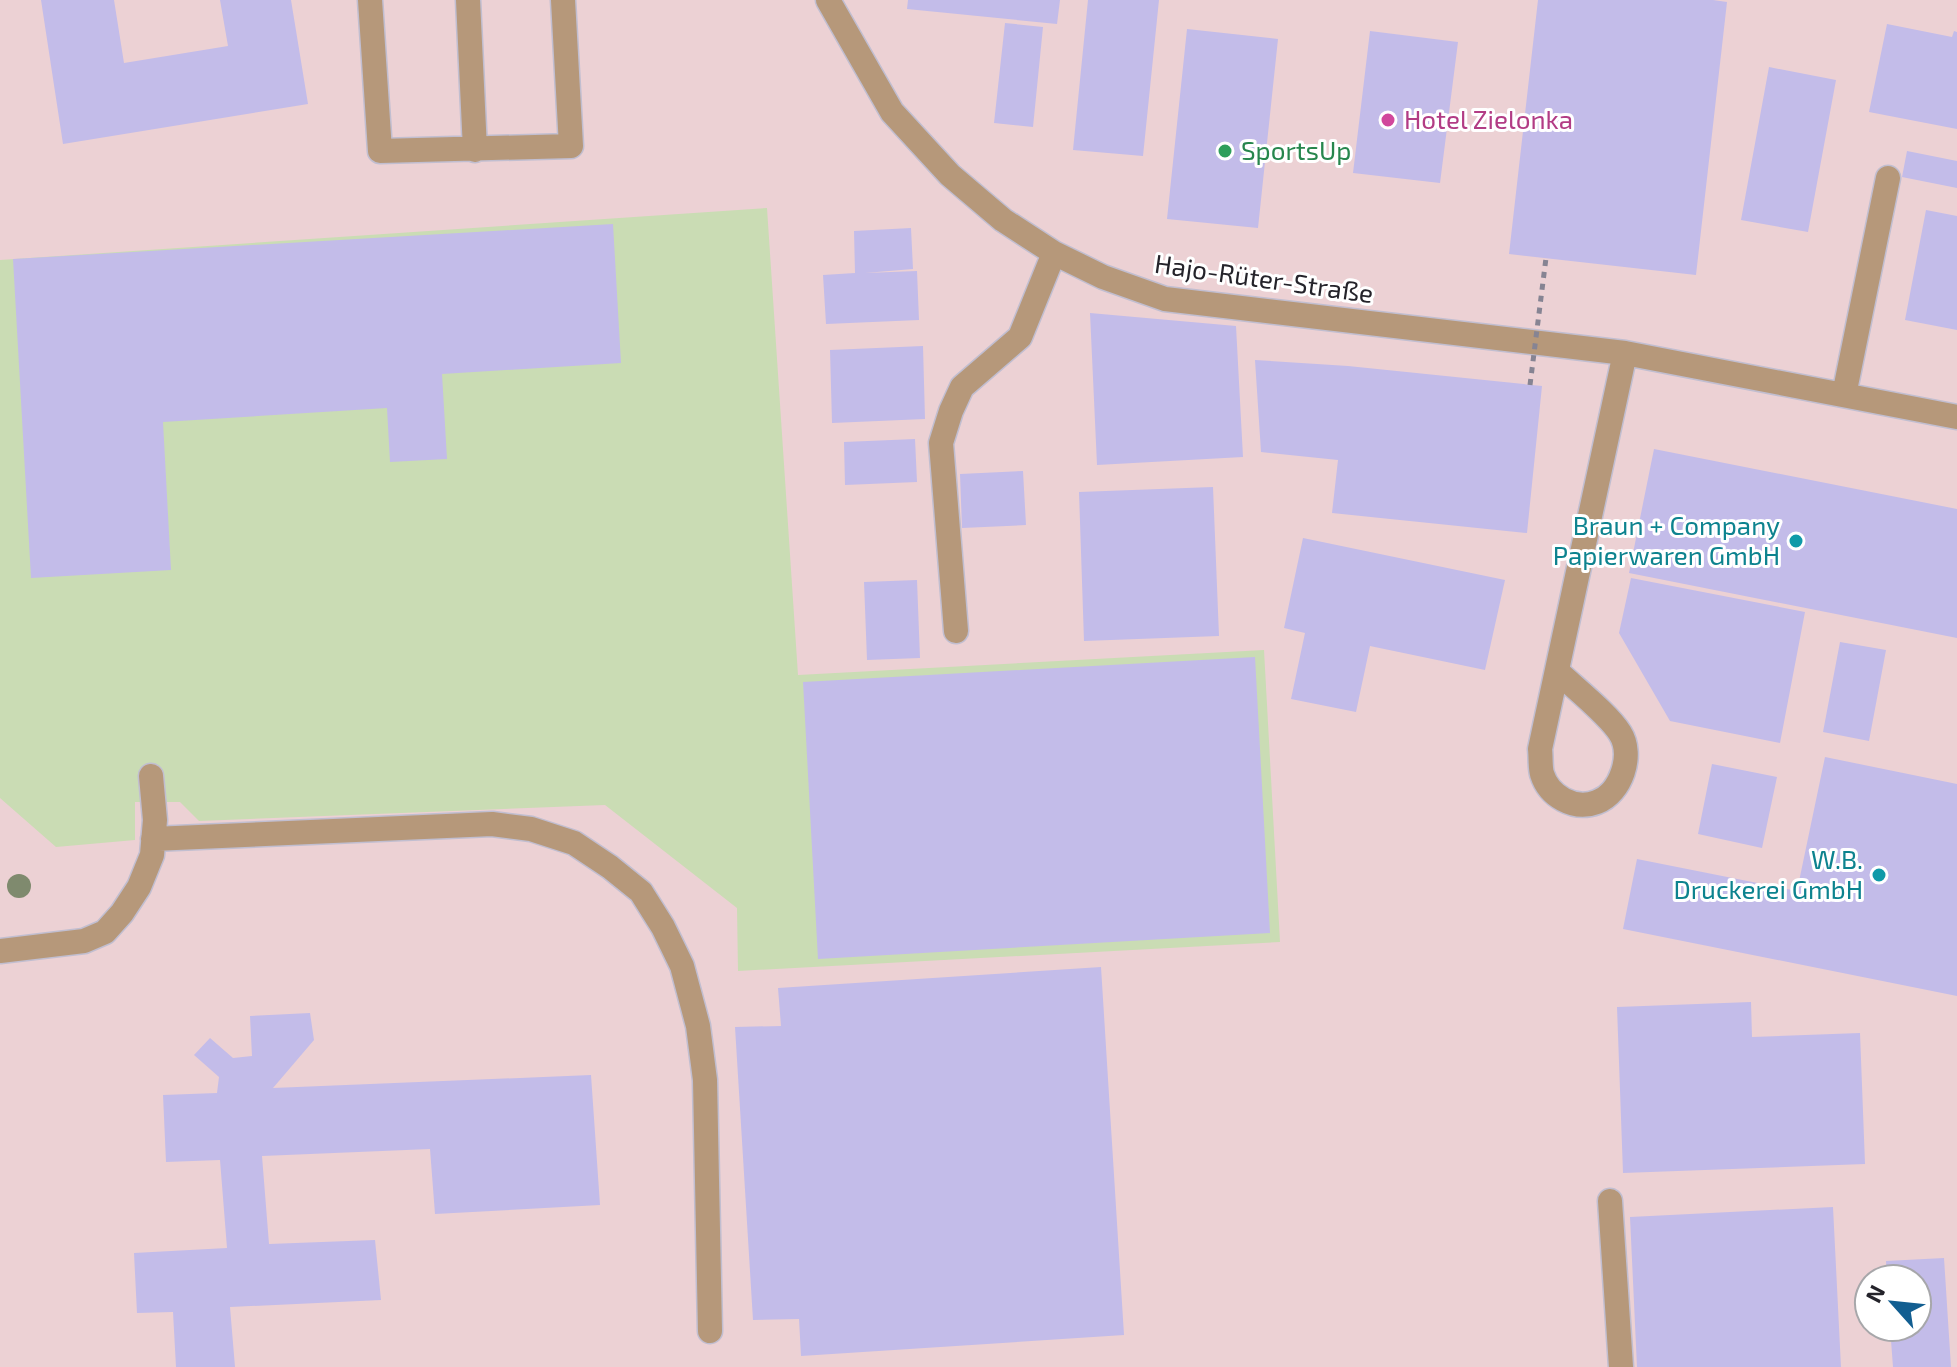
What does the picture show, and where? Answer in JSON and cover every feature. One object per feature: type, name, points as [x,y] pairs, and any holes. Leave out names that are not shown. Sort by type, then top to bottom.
[{"type":"street","points":[[370,0],[380,151],[571,146],[563,0]]},
{"type":"street","points":[[468,0],[475,150]]},
{"type":"street","name":"Hajo-Rüter-Straße","points":[[828,0],[892,112],[950,175],[1003,220],[1054,253],[1103,277],[1165,299],[1625,353],[1957,417]]},
{"type":"street","points":[[1844,395],[1888,178]]},
{"type":"street","points":[[956,631],[941,443],[962,387],[1020,337],[1054,253]]},
{"type":"street","points":[[1558,672],[1621,734],[1626,754],[1623,774],[1613,790],[1598,802],[1581,805],[1567,802],[1552,792],[1541,773],[1540,749],[1625,353]]},
{"type":"street","points":[[0,951],[84,941],[105,932],[122,913],[139,887],[152,855],[155,820],[151,776]]},
{"type":"street","points":[[153,839],[492,824],[531,829],[574,843],[641,892],[682,966],[698,1026],[705,1080],[710,1331]]},
{"type":"street","points":[[1610,1201],[1621,1367]]},
{"type":"path","points":[[1530,385],[1546,258]]},
{"type":"shaded area","points":[[0,0],[1957,0],[1957,1367],[0,1367]]},
{"type":"green space","points":[[767,208],[798,675],[1264,650],[1280,942],[738,971],[737,908],[605,805],[199,821],[180,802],[135,802],[135,840],[56,847],[0,798],[0,260]]},
{"type":"building","points":[[41,0],[114,0],[124,63],[228,46],[220,0],[291,0],[308,104],[63,144]]},
{"type":"building","points":[[908,0],[1060,0],[1057,24],[907,9]]},
{"type":"building","points":[[1088,0],[1159,0],[1143,156],[1073,150]]},
{"type":"building","points":[[1538,0],[1727,2],[1696,275],[1509,254]]},
{"type":"building","points":[[1005,23],[1043,27],[1033,127],[994,123]]},
{"type":"building","points":[[1887,24],[1952,37],[1954,31],[1957,32],[1957,129],[1869,112]]},
{"type":"building","points":[[1187,29],[1278,39],[1258,228],[1167,219]]},
{"type":"building","points":[[1370,31],[1458,42],[1440,183],[1353,173]]},
{"type":"building","points":[[1769,67],[1836,80],[1808,232],[1741,220]]},
{"type":"building","points":[[1907,151],[1957,161],[1957,188],[1902,177]]},
{"type":"building","points":[[1926,210],[1957,216],[1957,330],[1905,320]]},
{"type":"building","points":[[613,224],[621,363],[442,374],[447,459],[390,462],[387,408],[163,422],[171,570],[31,578],[13,259]]},
{"type":"building","points":[[911,228],[913,269],[865,273],[917,271],[919,320],[826,324],[823,275],[855,273],[854,231]]},
{"type":"building","points":[[1090,313],[1236,326],[1243,457],[1097,465]]},
{"type":"building","points":[[923,346],[925,419],[832,423],[830,350]]},
{"type":"building","points":[[1255,360],[1348,366],[1542,386],[1527,533],[1332,513],[1338,460],[1261,452]]},
{"type":"building","points":[[915,439],[917,482],[845,485],[844,442]]},
{"type":"building","name":"Braun + Company Papierwaren GmbH","points":[[1654,449],[1957,509],[1957,638],[1629,573]]},
{"type":"building","points":[[1023,471],[1026,525],[962,528],[960,474]]},
{"type":"building","points":[[1213,487],[1219,636],[1084,641],[1079,492]]},
{"type":"building","points":[[1303,538],[1505,580],[1485,670],[1370,646],[1356,712],[1291,699],[1305,633],[1284,628]]},
{"type":"building","points":[[1631,578],[1805,612],[1780,743],[1670,721],[1619,633]]},
{"type":"building","points":[[917,580],[920,658],[867,660],[864,582]]},
{"type":"building","points":[[1840,642],[1886,650],[1869,741],[1823,732]]},
{"type":"building","points":[[1255,657],[1270,933],[818,959],[803,682]]},
{"type":"building","name":"W.B. Druckerei GmbH","points":[[1825,757],[1957,784],[1957,996],[1623,929],[1637,859],[1797,891]]},
{"type":"building","points":[[1712,764],[1777,777],[1762,848],[1698,834]]},
{"type":"building","points":[[1101,967],[1124,1335],[801,1356],[799,1319],[753,1320],[735,1027],[781,1026],[778,988]]},
{"type":"building","points":[[1751,1002],[1752,1037],[1860,1033],[1865,1164],[1623,1173],[1617,1007]]},
{"type":"building","points":[[310,1013],[314,1040],[273,1088],[591,1075],[600,1205],[435,1214],[430,1149],[262,1156],[269,1244],[375,1240],[381,1300],[230,1307],[235,1367],[176,1367],[173,1312],[137,1313],[134,1253],[227,1248],[220,1160],[166,1162],[163,1095],[217,1093],[219,1077],[194,1055],[210,1038],[233,1058],[252,1056],[250,1016]]},
{"type":"building","points":[[1833,1207],[1841,1367],[1637,1367],[1630,1217]]},
{"type":"building","points":[[1944,1258],[1951,1367],[1893,1367],[1891,1343],[1933,1343],[1933,1263],[1886,1261]]},
{"type":"place","name":"Hotel Zielonka","points":[[1388,120]]},
{"type":"place","name":"SportsUp","points":[[1225,151]]},
{"type":"place","name":"Braun + Company Papierwaren GmbH","points":[[1796,541]]},
{"type":"place","name":"W.B. Druckerei GmbH","points":[[1879,875]]}]
